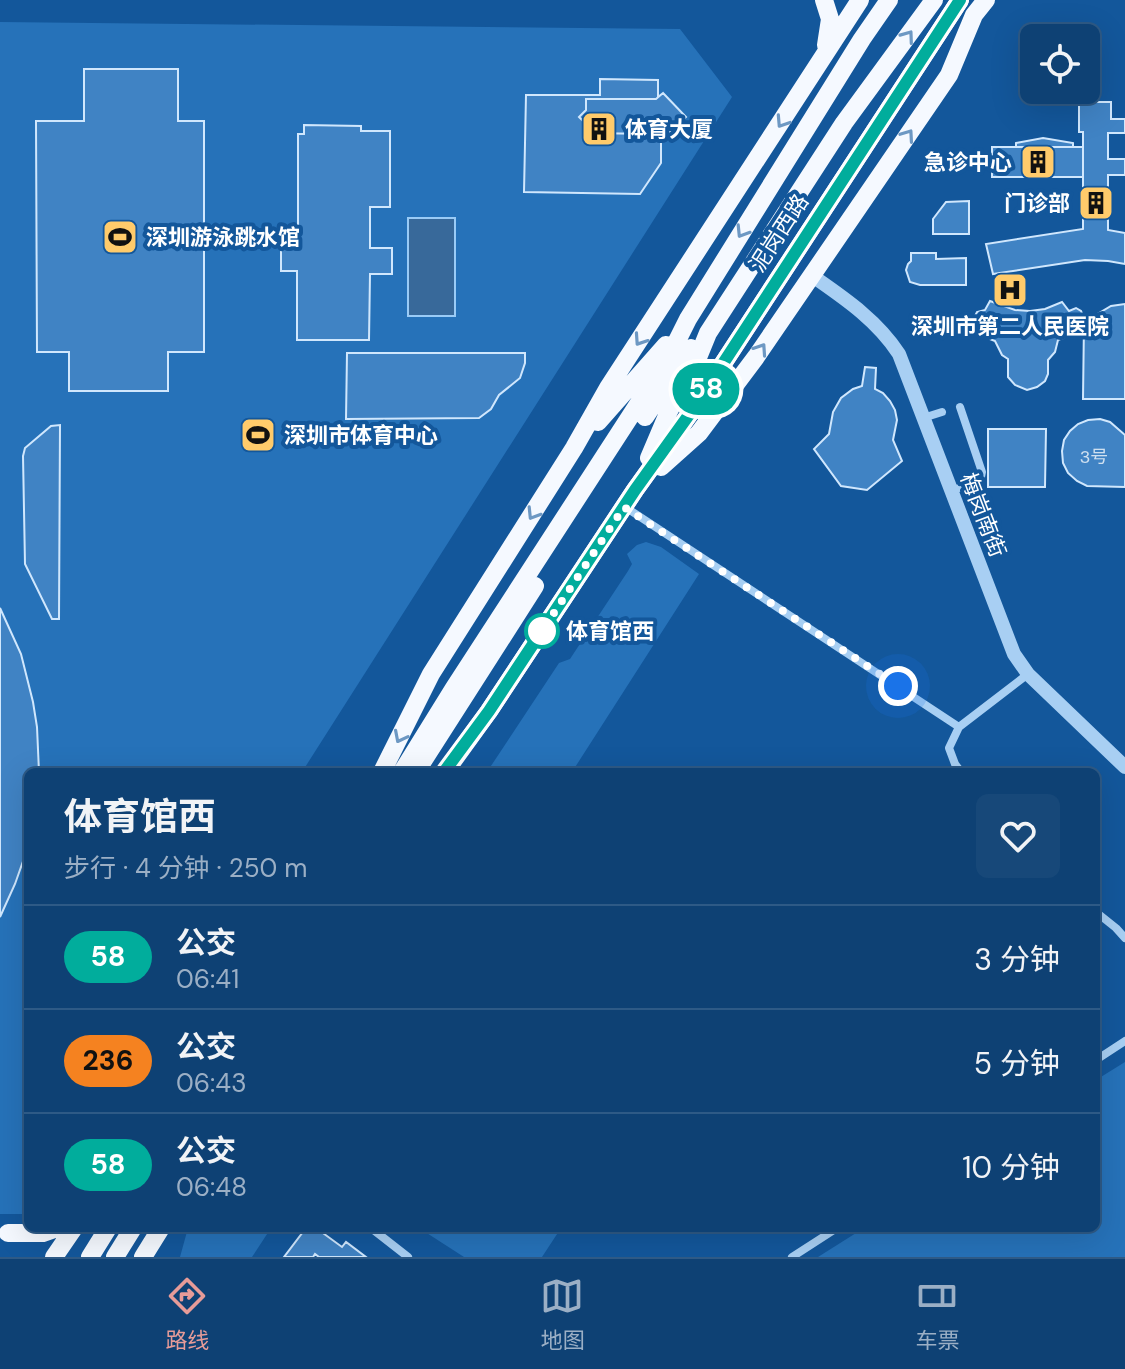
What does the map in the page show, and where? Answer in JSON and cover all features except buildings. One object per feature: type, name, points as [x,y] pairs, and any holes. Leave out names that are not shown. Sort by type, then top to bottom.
[{"type":"main road","points":[[824,0],[830,19],[824,56]]},
{"type":"main road","name":"泥岗西路","points":[[384,768],[431,674],[574,448],[608,388],[860,0]]},
{"type":"main road","name":"泥岗西路","points":[[404,768],[662,368],[688,319],[889,0]]},
{"type":"main road","name":"泥岗西路","points":[[635,490],[669,411],[708,333],[844,123],[934,0]]},
{"type":"main road","name":"泥岗西路","points":[[448,768],[696,405],[960,0]]},
{"type":"main road","points":[[635,490],[699,433],[756,357],[949,75],[974,15],[986,0]]},
{"type":"main road","name":"泥岗西路","points":[[574,448],[688,319]]},
{"type":"main road","name":"泥岗西路","points":[[419,768],[690,349],[708,333]]},
{"type":"main road","points":[[4,1233],[24,1229]]},
{"type":"main road","points":[[4,1233],[46,1232]]},
{"type":"main road","points":[[54,1257],[71,1232]]},
{"type":"main road","points":[[90,1256],[105,1232]]},
{"type":"main road","points":[[115,1257],[131,1232]]},
{"type":"main road","points":[[143,1257],[159,1232]]},
{"type":"street","name":"梅岗南街","points":[[811,275],[868,318],[899,354],[1014,654],[1028,674],[1125,767]]},
{"type":"street","points":[[950,490],[979,482],[982,478],[960,407]]},
{"type":"street","points":[[923,418],[942,412]]},
{"type":"street","points":[[624,507],[959,727]]},
{"type":"street","points":[[958,768],[949,748],[959,727],[1028,674]]},
{"type":"street","points":[[1100,915],[1125,938]]},
{"type":"street","points":[[1100,1057],[1125,1041]]},
{"type":"street","points":[[376,1232],[408,1257]]},
{"type":"street","points":[[792,1257],[831,1232]]},
{"type":"shaded area","name":"深圳市体育中心","points":[[0,22],[680,29],[732,97],[305,768],[24,768],[24,1214],[0,1214]]},
{"type":"shaded area","points":[[408,218],[455,218],[455,316],[408,316]]},
{"type":"shaded area","points":[[646,542],[661,547],[699,574],[575,768],[490,768],[559,663],[570,659],[628,571],[632,564],[627,554]]},
{"type":"shaded area","points":[[1125,1062],[1125,1257],[818,1257],[858,1232],[1100,1232],[1100,1078]]},
{"type":"shaded area","points":[[187,1232],[268,1232],[252,1257],[180,1257]]},
{"type":"shaded area","points":[[425,1232],[558,1232],[542,1257],[464,1257]]},
{"type":"bus line","name":"58","points":[[447,768],[489,711],[635,490],[696,405],[960,0]]},
{"type":"place","name":"体育大厦","points":[[599,129]]},
{"type":"place","name":"急诊中心","points":[[1038,162]]},
{"type":"place","name":"门诊部","points":[[1096,203]]},
{"type":"place","name":"深圳游泳跳水馆","points":[[120,237]]},
{"type":"place","name":"深圳市第二人民医院","points":[[1010,290]]},
{"type":"place","name":"深圳市体育中心","points":[[258,435]]},
{"type":"place","name":"体育馆西","points":[[542,631]]},
{"type":"route","points":[[542,631],[540,634],[624,507],[898,686]]}]
